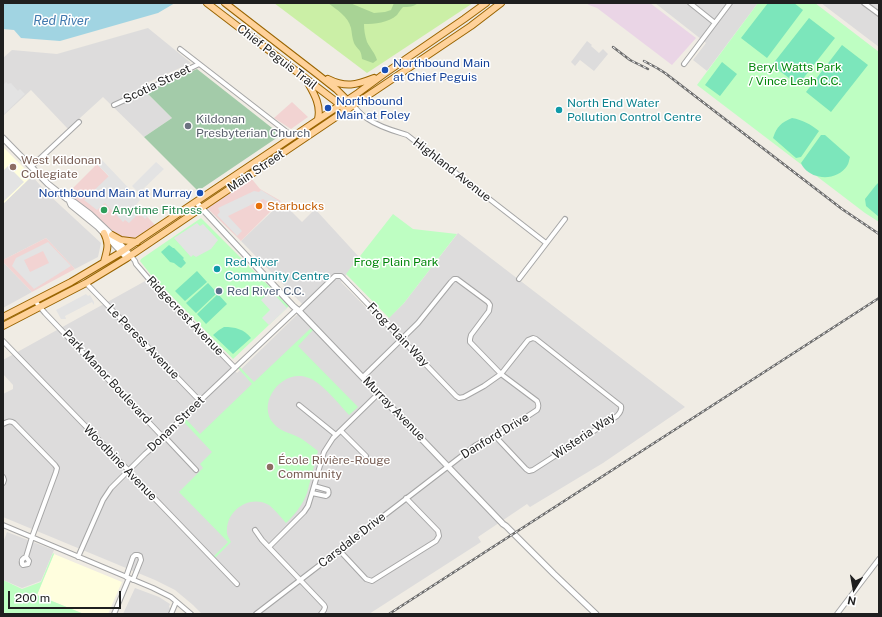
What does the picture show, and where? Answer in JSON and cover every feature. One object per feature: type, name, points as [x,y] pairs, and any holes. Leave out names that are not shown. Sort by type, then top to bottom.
[{"type":"main road","name":"Chief Peguis Trail","points":[[207,3],[346,111]]},
{"type":"main road","name":"Chief Peguis Trail","points":[[225,3],[336,89],[354,106]]},
{"type":"main road","name":"Main Street","points":[[3,317],[71,282],[137,242],[292,136],[318,120],[486,3]]},
{"type":"main road","name":"Main Street","points":[[3,326],[86,283],[129,257],[354,106],[471,26],[501,3]]},
{"type":"main road","points":[[317,74],[333,82],[350,85],[359,84],[384,74]]},
{"type":"main road","points":[[307,80],[318,102],[318,120]]},
{"type":"main road","points":[[104,233],[108,245],[104,262]]},
{"type":"main road","points":[[112,235],[120,240],[137,242]]},
{"type":"street","points":[[690,3],[715,23]]},
{"type":"street","points":[[684,64],[730,3]]},
{"type":"street","points":[[864,3],[879,14]]},
{"type":"street","points":[[180,49],[292,136]]},
{"type":"street","name":"Scotia Street","points":[[114,105],[199,64]]},
{"type":"street","name":"Highland Avenue","points":[[354,106],[370,121],[407,135],[546,243]]},
{"type":"street","points":[[31,167],[79,122]]},
{"type":"street","name":"Ridgecrest Avenue","points":[[3,138],[48,184],[90,214],[112,235],[132,262],[136,264],[235,368]]},
{"type":"street","name":"Ridgecrest Avenue","points":[[69,200],[71,205],[123,250]]},
{"type":"street","name":"Murray Avenue","points":[[196,202],[293,306],[379,393],[503,524],[596,614]]},
{"type":"street","points":[[519,279],[565,219]]},
{"type":"street","name":"Frog Plain Way","points":[[298,310],[333,278],[336,276],[341,276],[459,398],[464,397],[484,386],[501,374]]},
{"type":"street","points":[[363,377],[418,323],[454,279],[457,279],[490,305],[489,311],[471,335],[470,342],[501,374]]},
{"type":"street","name":"Le Peress Avenue","points":[[86,283],[200,401]]},
{"type":"street","name":"Park Manor Boulevard","points":[[35,301],[160,434],[164,436],[196,470]]},
{"type":"street","name":"Donan Street","points":[[78,557],[103,500],[111,488],[182,418],[298,310]]},
{"type":"street","name":"Wisteria Way","points":[[496,437],[526,469],[531,471],[617,416],[622,409],[619,404],[533,338],[528,340],[501,374]]},
{"type":"street","name":"Woodbine Avenue","points":[[3,341],[129,470],[137,481],[237,584]]},
{"type":"street","name":"Danford Drive","points":[[448,466],[476,445],[496,437],[539,408],[537,401],[501,374]]},
{"type":"street","points":[[269,547],[304,512],[308,506],[327,446],[336,435],[379,393]]},
{"type":"street","points":[[299,405],[336,435]]},
{"type":"street","points":[[3,424],[8,421],[12,421],[57,468],[26,557]]},
{"type":"street","points":[[341,431],[366,456]]},
{"type":"street","name":"Carsdale Drive","points":[[256,614],[264,611],[300,580],[448,466]]},
{"type":"street","points":[[3,477],[3,483]]},
{"type":"street","points":[[312,493],[326,496],[328,493],[328,490],[314,486]]},
{"type":"street","points":[[339,550],[366,579],[372,581],[436,541],[439,536],[438,531],[406,498]]},
{"type":"street","points":[[3,525],[164,593],[191,614]]},
{"type":"street","points":[[255,530],[269,547],[324,605],[325,607],[321,614]]},
{"type":"street","points":[[114,614],[129,578],[134,557],[135,555],[138,555],[141,560],[129,578]]},
{"type":"street","points":[[837,614],[879,559]]},
{"type":"street","points":[[171,614],[176,602]]},
{"type":"shaded area","points":[[586,3],[650,3],[696,38],[672,65],[597,8]]},
{"type":"shaded area","points":[[655,3],[758,3],[707,71],[693,60],[706,43]]},
{"type":"shaded area","points":[[821,3],[879,3],[879,47]]},
{"type":"shaded area","points":[[148,28],[191,63],[140,86],[172,118],[144,137],[103,97],[68,129],[31,90],[3,116],[3,58],[12,50],[57,54]]},
{"type":"shaded area","points":[[587,41],[599,53],[603,49],[608,54],[594,71],[580,60],[575,66],[571,62]]},
{"type":"shaded area","points":[[197,69],[281,135],[198,191],[144,137],[172,118],[146,92]]},
{"type":"shaded area","points":[[6,82],[8,84],[11,83],[18,91],[20,89],[25,94],[3,115],[3,85]]},
{"type":"shaded area","points":[[292,102],[308,117],[291,129],[274,118]]},
{"type":"shaded area","name":"West Kildonan Collegiate","points":[[3,147],[32,176],[3,204]]},
{"type":"shaded area","points":[[101,159],[140,200],[136,205],[147,217],[145,219],[139,213],[129,223],[125,220],[123,222],[105,203],[97,210],[84,200],[109,176],[97,164]]},
{"type":"shaded area","points":[[156,162],[164,169],[139,193],[132,186]]},
{"type":"shaded area","points":[[97,164],[155,225],[133,239],[126,239],[117,236],[68,193]]},
{"type":"shaded area","points":[[8,166],[24,182],[3,202],[3,171]]},
{"type":"shaded area","points":[[32,176],[48,194],[101,243],[98,257],[75,269],[46,238],[3,260],[3,204]]},
{"type":"shaded area","points":[[251,178],[260,189],[281,201],[241,241],[207,208]]},
{"type":"shaded area","points":[[261,190],[279,201],[269,207],[268,202],[263,199],[228,216],[242,231],[237,236],[217,215],[220,212],[218,208],[254,191],[259,192]]},
{"type":"shaded area","points":[[282,202],[302,222],[315,209],[359,257],[341,282],[382,324],[404,303],[458,233],[685,407],[603,463],[530,507],[527,504],[478,537],[481,542],[369,614],[202,614],[175,590],[155,580],[3,517],[3,394],[13,389],[13,385],[3,374],[3,360],[147,280],[237,373],[305,307],[241,241]]},
{"type":"shaded area","points":[[197,223],[200,226],[203,224],[218,240],[211,249],[196,257],[193,255],[191,257],[174,238]]},
{"type":"shaded area","points":[[46,238],[75,269],[32,292],[3,262],[3,260]]},
{"type":"shaded area","points":[[48,242],[71,266],[34,289],[12,266],[16,258]],"holes":[[[43,251],[49,263],[30,272],[24,260]]]},
{"type":"shaded area","points":[[3,262],[32,292],[3,308]]},
{"type":"shaded area","points":[[271,291],[287,308],[269,325],[262,318],[270,310],[261,300]]},
{"type":"shaded area","points":[[86,294],[88,296],[90,295],[94,305],[92,302],[65,316],[66,319],[61,319],[56,310]]},
{"type":"shaded area","points":[[7,532],[54,550],[41,581],[22,588],[3,580],[3,543]]},
{"type":"shaded area","points":[[54,554],[122,582],[108,614],[84,614],[37,595]]},
{"type":"shaded area","points":[[135,588],[159,597],[170,604],[169,607],[176,614],[123,614]]},
{"type":"green space","points":[[274,3],[473,3],[367,73]]},
{"type":"green space","points":[[328,3],[350,3],[374,13],[391,10],[394,3],[418,3],[413,6],[403,7],[397,15],[390,20],[364,24],[367,42],[377,60],[373,63],[362,59],[360,51],[355,46],[350,24],[342,14]]},
{"type":"green space","name":"Beryl Watts Park / Vince Leah C.C.","points":[[758,3],[815,3],[879,52],[879,222],[865,213],[697,85]]},
{"type":"green space","points":[[768,3],[794,3],[803,10],[767,58],[741,38]]},
{"type":"green space","points":[[809,18],[835,38],[798,85],[772,65]]},
{"type":"green space","points":[[842,45],[868,65],[831,112],[806,92]]},
{"type":"green space","points":[[722,62],[737,74],[720,96],[705,85]]},
{"type":"green space","points":[[792,118],[813,126],[819,131],[801,157],[796,158],[773,138],[780,125]]},
{"type":"green space","points":[[821,135],[825,135],[850,157],[848,165],[838,174],[820,177],[809,172],[801,163]]},
{"type":"green space","points":[[879,182],[879,217],[866,206],[865,199]]},
{"type":"green space","name":"Frog Plain Park","points":[[393,214],[413,229],[457,234],[404,303],[389,318],[346,274]]},
{"type":"green space","name":"Red River C.C.","points":[[201,218],[289,306],[233,359],[151,275],[140,261]]},
{"type":"green space","points":[[169,245],[184,258],[183,259],[186,263],[181,268],[170,262],[161,252]]},
{"type":"green space","points":[[197,271],[207,282],[185,301],[175,291]]},
{"type":"green space","points":[[208,283],[217,293],[196,313],[186,303]]},
{"type":"green space","points":[[218,294],[227,304],[206,324],[197,314]]},
{"type":"green space","points":[[224,327],[239,329],[251,338],[233,354],[213,335]]},
{"type":"green space","points":[[311,328],[313,330],[298,346],[358,407],[349,415],[325,389],[309,378],[299,376],[281,382],[270,397],[268,406],[269,416],[276,426],[298,437],[318,451],[307,493],[298,510],[286,523],[271,506],[262,502],[254,501],[247,503],[235,510],[228,523],[227,533],[231,542],[215,558],[213,557],[228,542],[179,492],[203,468],[200,464],[212,452],[182,420],[184,417],[200,434],[252,384],[237,367],[238,365],[254,382]]},
{"type":"green space","points":[[53,553],[54,554],[37,595],[84,614],[3,614],[3,580],[22,589],[41,582]]},
{"type":"water","name":"Red River","points":[[3,3],[175,3],[158,13],[60,41],[21,38],[14,30],[3,29]]},
{"type":"railway","points":[[613,47],[630,60],[648,69]]},
{"type":"railway","points":[[644,61],[665,73],[842,209],[879,234]]},
{"type":"railway","points":[[389,614],[879,298]]},
{"type":"place","name":"Northbound Main at Chief Peguis","points":[[385,70]]},
{"type":"place","name":"Northbound Main at Foley","points":[[328,108]]},
{"type":"place","name":"North End Water Pollution Control Centre","points":[[559,110]]},
{"type":"place","name":"Kildonan Presbyterian Church","points":[[188,126]]},
{"type":"place","name":"West Kildonan Collegiate","points":[[13,167]]},
{"type":"place","name":"Northbound Main at Murray","points":[[200,193]]},
{"type":"place","name":"Starbucks","points":[[259,206]]},
{"type":"place","name":"Anytime Fitness","points":[[104,210]]},
{"type":"place","name":"Red River Community Centre","points":[[217,269]]},
{"type":"place","name":"Red River C.C.","points":[[219,291]]},
{"type":"place","name":"École Rivière-Rouge Community","points":[[270,467]]}]
